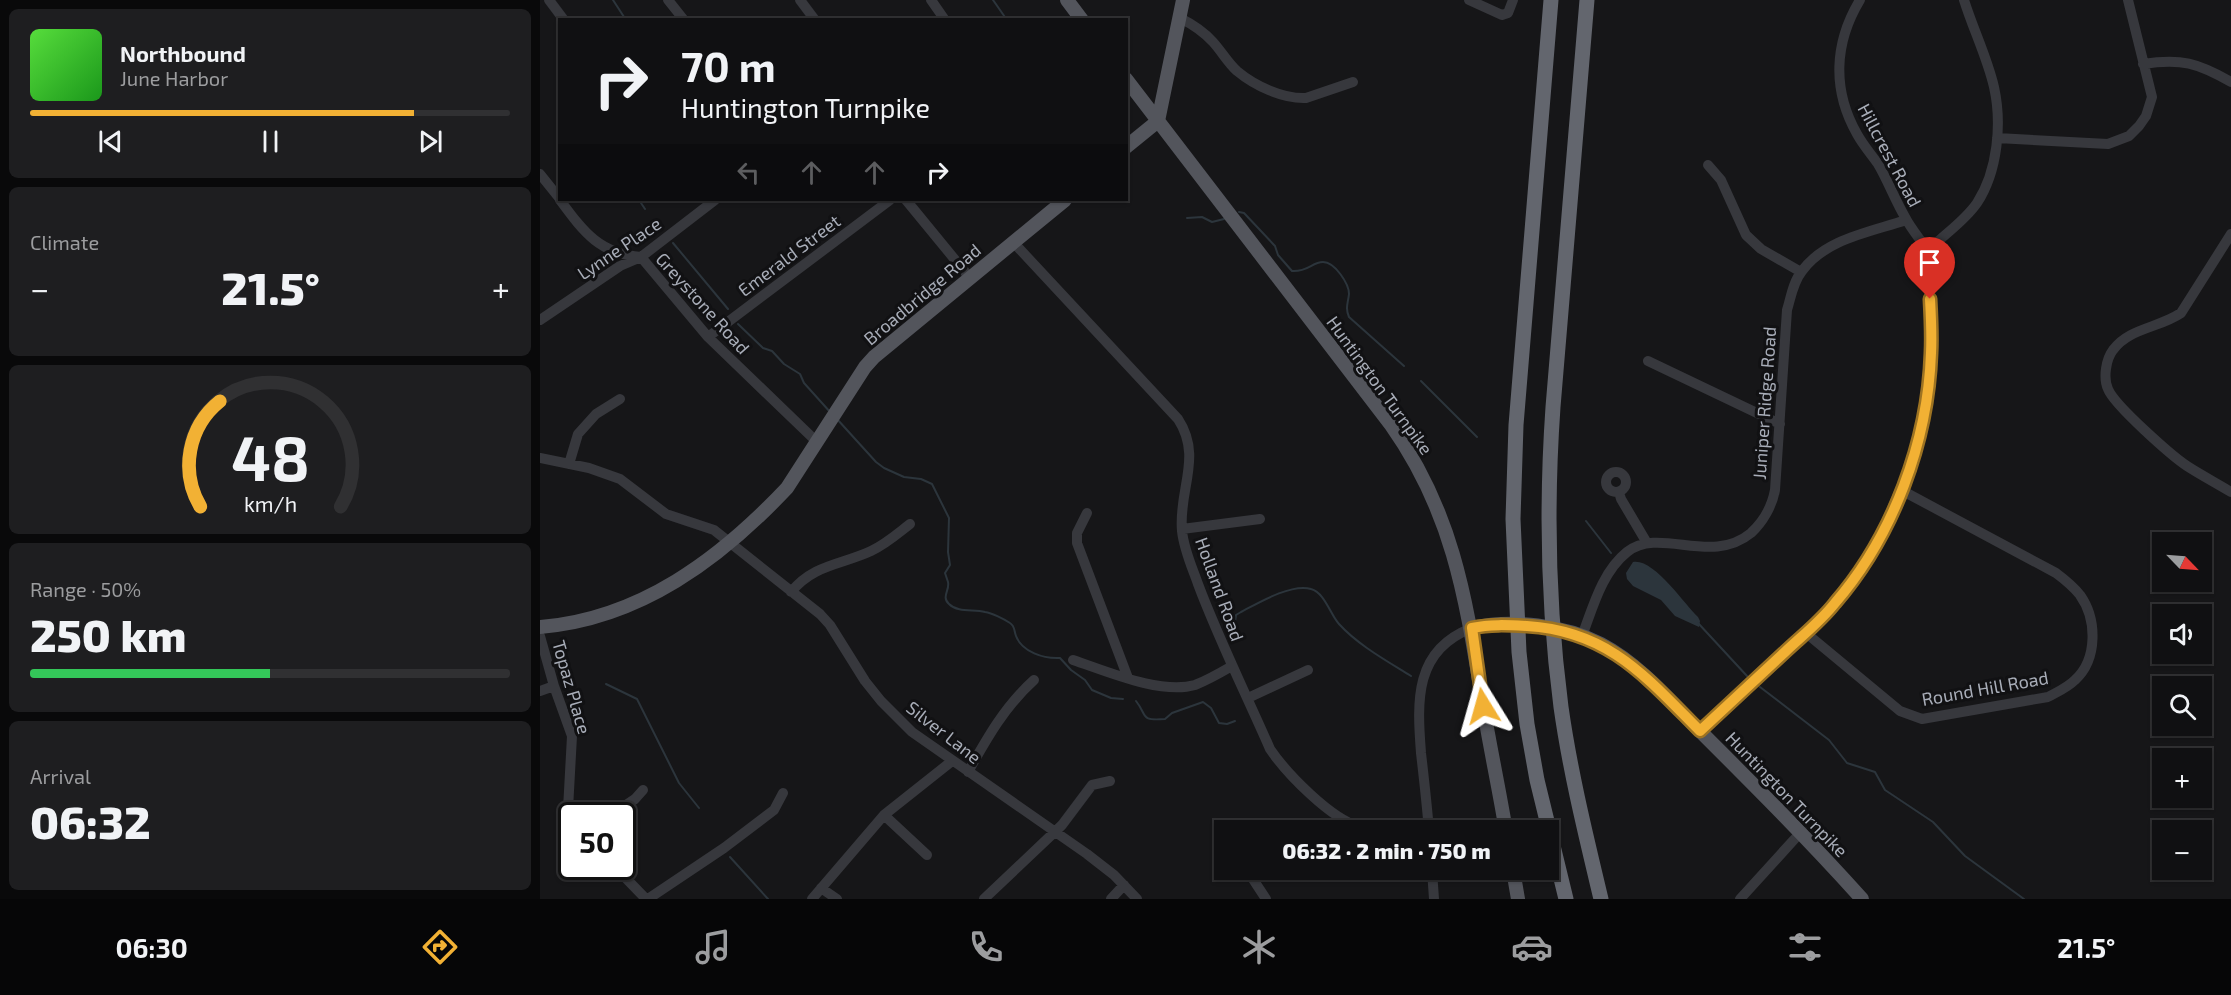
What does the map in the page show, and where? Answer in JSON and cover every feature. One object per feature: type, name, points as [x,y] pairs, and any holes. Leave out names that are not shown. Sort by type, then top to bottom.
[{"type":"highway","points":[[1539,144],[1538,85],[1543,0]]},
{"type":"highway","points":[[1551,0],[1516,425],[1513,519],[1519,652],[1527,723],[1537,780],[1566,899]]},
{"type":"highway","points":[[1588,0],[1551,444],[1549,545],[1556,661],[1562,709],[1601,899]]},
{"type":"highway","points":[[1575,781],[1611,899]]},
{"type":"main road","points":[[1068,0],[1081,18]]},
{"type":"main road","points":[[1128,145],[1158,121],[1183,0]]},
{"type":"main road","name":"Huntington Turnpike","points":[[1128,82],[1391,425],[1412,457],[1432,494],[1446,527],[1472,628],[1497,624],[1537,626],[1582,636],[1601,644],[1628,662],[1801,832],[1862,899]]},
{"type":"main road","name":"Broadbridge Road","points":[[540,627],[588,619],[632,604],[677,582],[729,542],[787,488],[865,367],[874,357],[890,341],[1064,201]]},
{"type":"main road","points":[[1472,628],[1504,820]]},
{"type":"main road","points":[[1515,880],[1518,899]]},
{"type":"street","points":[[549,0],[562,18]]},
{"type":"street","points":[[668,0],[682,18]]},
{"type":"street","points":[[800,0],[814,18]]},
{"type":"street","points":[[931,0],[944,18]]},
{"type":"street","points":[[1469,0],[1502,15],[1508,13],[1513,0]]},
{"type":"street","name":"Hillcrest Road","points":[[1860,0],[1848,24],[1840,55],[1838,74],[1841,92],[1855,131],[1876,162],[1906,220],[1928,251]]},
{"type":"street","points":[[1700,731],[1836,603],[1877,544],[1901,490],[1918,440],[1929,376],[1931,352],[1928,251],[1961,221],[1978,201],[1990,174],[1997,138],[1994,89],[1964,0]]},
{"type":"street","points":[[1997,138],[2108,144],[2120,140],[2139,126],[2152,97],[2128,0]]},
{"type":"street","points":[[1180,18],[1213,41],[1237,71],[1275,93],[1298,99],[1306,98],[1353,82]]},
{"type":"street","points":[[2143,64],[2166,60],[2190,63],[2231,82]]},
{"type":"street","points":[[1708,165],[1721,180],[1746,236],[1761,249],[1801,272]]},
{"type":"street","name":"Greystone Road","points":[[540,174],[558,196]]},
{"type":"street","name":"Greystone Road","points":[[562,201],[589,235],[608,250],[641,258],[708,337],[817,442]]},
{"type":"street","name":"Emerald Street","points":[[708,337],[889,201]]},
{"type":"street","points":[[907,201],[970,278]]},
{"type":"street","name":"Lynne Place","points":[[540,320],[620,266],[641,258],[707,202]]},
{"type":"street","name":"Juniper Ridge Road","points":[[1647,543],[1702,548],[1733,544],[1760,524],[1773,500],[1787,310],[1792,289],[1811,260],[1827,248],[1906,220]]},
{"type":"street","points":[[2231,234],[2181,314],[2161,324],[2127,335],[2112,351],[2105,369],[2108,389],[2124,410],[2185,465],[2231,492]]},
{"type":"street","name":"Holland Road","points":[[1014,243],[1178,419],[1185,430],[1191,451],[1185,483],[1182,529],[1187,554],[1232,666],[1192,686],[1157,685],[1073,660]]},
{"type":"street","points":[[1648,361],[1780,424]]},
{"type":"street","points":[[569,464],[578,434],[596,414],[620,399]]},
{"type":"street","name":"Silver Lane","points":[[540,458],[620,479],[666,514],[714,530],[814,609],[830,625],[880,701],[912,732],[1087,854],[1137,899]]},
{"type":"street","name":"Round Hill Road","points":[[1806,633],[1900,711],[1922,719],[2048,697],[2076,679],[2086,666],[2092,649],[2094,632],[2081,596],[2070,584],[2056,573],[1901,490]]},
{"type":"street","points":[[1582,636],[1605,579],[1627,552],[1647,543],[1619,492]]},
{"type":"street","points":[[1087,513],[1077,533],[1077,543],[1128,678]]},
{"type":"street","points":[[1182,529],[1260,519]]},
{"type":"street","points":[[791,591],[810,573],[881,546],[910,524]]},
{"type":"street","points":[[1428,820],[1419,726],[1421,683],[1430,663],[1441,647],[1459,633],[1472,628]]},
{"type":"street","name":"Topaz Place","points":[[540,636],[554,686],[572,736],[568,802]]},
{"type":"street","points":[[1232,666],[1270,749],[1278,760],[1332,814],[1344,820]]},
{"type":"street","points":[[1248,698],[1308,670]]},
{"type":"street","points":[[968,772],[1002,714],[1034,680]]},
{"type":"street","points":[[540,691],[554,686]]},
{"type":"street","points":[[812,899],[884,815],[952,761]]},
{"type":"street","points":[[984,899],[1062,825],[1092,785],[1110,781]]},
{"type":"street","points":[[631,802],[643,789]]},
{"type":"street","points":[[628,880],[647,899],[724,848],[774,810],[783,793]]},
{"type":"street","points":[[884,815],[927,855]]},
{"type":"street","points":[[1740,899],[1801,832]]},
{"type":"street","points":[[1254,880],[1266,899]]},
{"type":"street","points":[[1433,880],[1434,899]]},
{"type":"street","points":[[1111,899],[1124,885]]},
{"type":"street","points":[[821,888],[837,899]]},
{"type":"shaded area","points":[[1633,562],[1650,567],[1659,574],[1698,617],[1699,627],[1675,616],[1661,600],[1633,586],[1627,579],[1626,573]]},
{"type":"waterway","points":[[613,0],[625,18]]},
{"type":"waterway","points":[[993,0],[1006,18]]},
{"type":"waterway","points":[[640,201],[645,209]]},
{"type":"waterway","points":[[1239,212],[1244,213],[1275,246],[1278,255],[1292,271],[1302,270],[1323,262],[1336,269],[1344,279],[1348,290],[1349,317],[1404,366]]},
{"type":"waterway","points":[[1187,218],[1202,217],[1212,222],[1224,219]]},
{"type":"waterway","points":[[673,243],[728,309]]},
{"type":"waterway","points":[[738,324],[763,348],[772,351],[784,364],[800,374],[804,383],[831,413]]},
{"type":"waterway","points":[[1421,381],[1477,437]]},
{"type":"waterway","points":[[837,419],[884,468],[904,477],[921,479],[932,484],[949,518],[950,565],[945,573],[948,582],[946,599],[949,604],[957,609],[980,611],[1005,620],[1013,626],[1019,642],[1028,650],[1041,656],[1060,658],[1085,680],[1092,690],[1111,698],[1123,699]]},
{"type":"waterway","points":[[1586,521],[1611,553]]},
{"type":"waterway","points":[[1235,622],[1236,615],[1275,595],[1294,589],[1311,589],[1320,595],[1339,624],[1355,639],[1411,676]]},
{"type":"waterway","points":[[1698,623],[1747,676]]},
{"type":"waterway","points":[[606,684],[637,699],[679,783],[699,808]]},
{"type":"waterway","points":[[1760,687],[1829,740],[1847,763],[1875,772],[1885,790],[1933,822],[1965,856],[2024,899]]},
{"type":"waterway","points":[[1136,701],[1145,716],[1151,719],[1165,719],[1172,713],[1203,702],[1211,708],[1219,723],[1227,724],[1235,721]]},
{"type":"waterway","points":[[730,857],[768,899]]},
{"type":"route","points":[[1483,706],[1472,628],[1497,624],[1537,626],[1582,636],[1617,654],[1648,679],[1700,731],[1822,618],[1854,580],[1877,544],[1901,490],[1918,440],[1929,376],[1930,299]]}]
